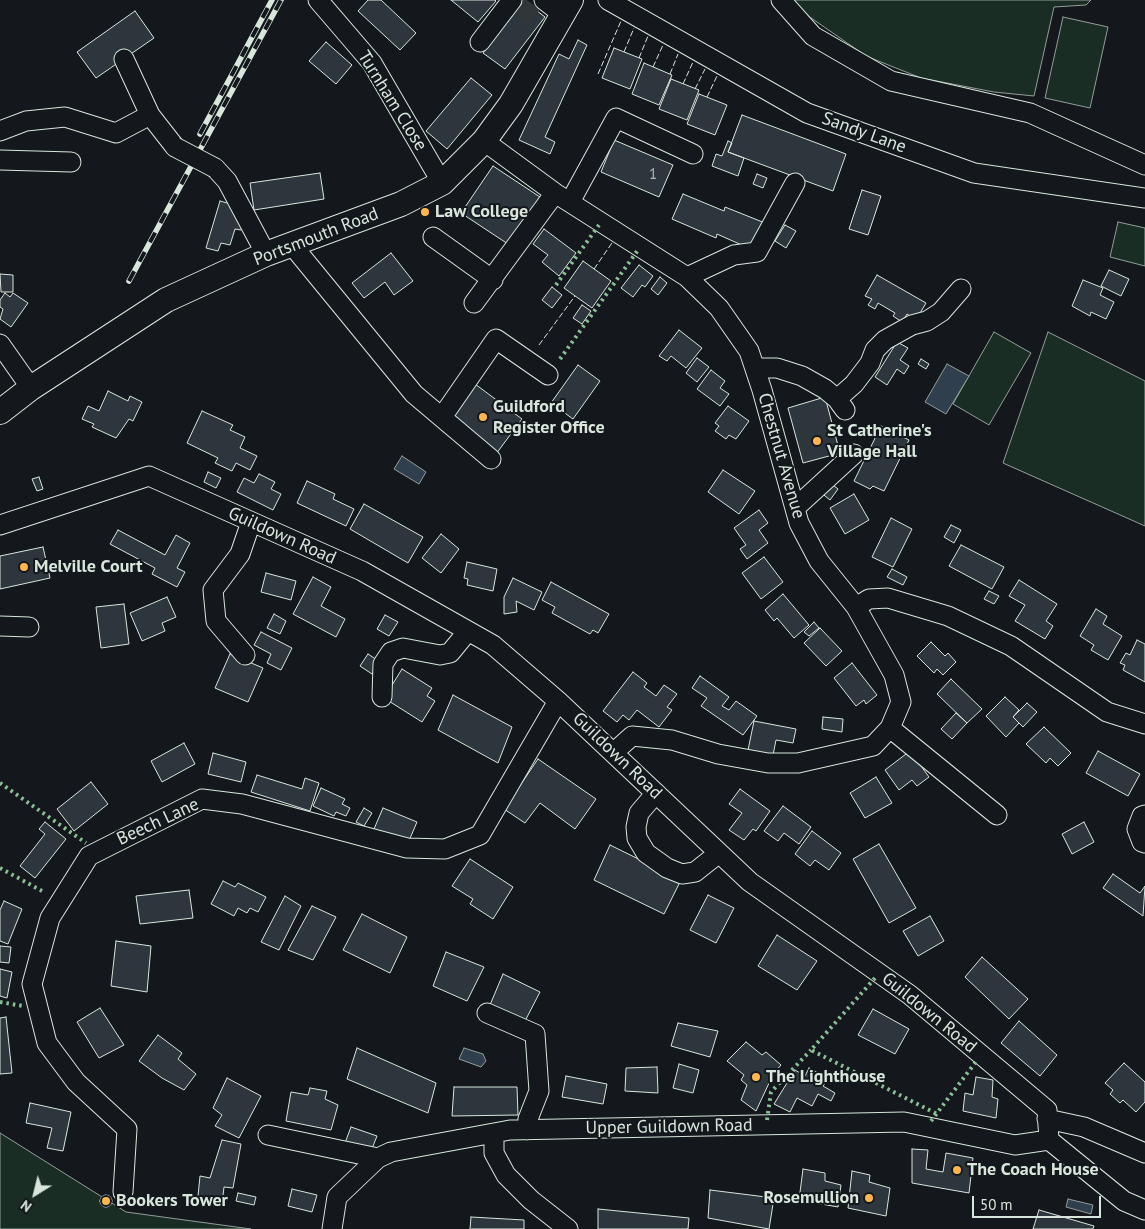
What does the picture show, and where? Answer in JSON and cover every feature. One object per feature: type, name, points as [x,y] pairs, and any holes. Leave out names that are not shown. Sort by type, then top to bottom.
[{"type":"main road","name":"Portsmouth Road","points":[[0,412],[31,388],[166,300],[266,254],[401,204],[442,183],[484,141],[511,104],[557,16]]},
{"type":"street","name":"Turnham Close","points":[[318,0],[372,63],[442,183]]},
{"type":"street","points":[[544,0],[557,16]]},
{"type":"street","name":"Sandy Lane","points":[[608,0],[807,113],[974,173],[1145,198]]},
{"type":"street","points":[[781,0],[813,36],[890,81],[1030,113],[1143,162]]},
{"type":"street","points":[[480,42],[516,2]]},
{"type":"street","points":[[124,59],[150,115],[175,147],[215,168],[232,188],[266,254]]},
{"type":"street","points":[[0,131],[26,121],[65,117],[116,133],[150,115]]},
{"type":"street","points":[[474,303],[562,198],[616,118],[693,154]]},
{"type":"street","name":"Chestnut Avenue","points":[[484,141],[562,198],[687,277],[719,308],[748,351],[799,523],[819,561],[856,606],[894,675],[901,702],[890,728],[873,746],[798,763],[768,763],[718,754],[672,740],[632,736],[612,753]]},
{"type":"street","points":[[0,160],[71,162]]},
{"type":"street","points":[[687,277],[734,255],[758,252],[795,183]]},
{"type":"street","points":[[433,237],[493,280]]},
{"type":"street","points":[[292,244],[414,394],[491,459]]},
{"type":"street","points":[[754,368],[777,368],[802,376],[825,389],[841,405],[870,363],[875,350],[885,340],[912,326],[927,321],[941,312],[961,289]]},
{"type":"street","points":[[442,417],[496,339],[548,375]]},
{"type":"street","points":[[0,344],[31,388]]},
{"type":"street","points":[[795,508],[854,454]]},
{"type":"street","name":"Guildown Road","points":[[0,525],[149,476],[362,571],[493,645],[558,701],[750,882],[910,995],[1047,1110],[1048,1119]]},
{"type":"street","points":[[245,655],[216,621],[213,590],[240,554],[251,522]]},
{"type":"street","points":[[856,606],[869,599],[888,598],[948,616],[1011,646],[1107,712],[1145,724]]},
{"type":"street","points":[[0,626],[29,627]]},
{"type":"street","points":[[382,697],[384,664],[391,652],[402,648],[440,655],[450,653],[468,631]]},
{"type":"street","name":"Beech Lane","points":[[123,1192],[127,1129],[76,1082],[47,1043],[32,984],[50,918],[89,856],[202,799],[242,804],[407,848],[445,849],[480,835],[558,701]]},
{"type":"street","points":[[890,728],[997,815]]},
{"type":"street","points":[[656,793],[639,813],[636,827],[638,838],[646,853],[666,868],[682,874],[695,872],[719,853]]},
{"type":"street","points":[[1145,815],[1142,816],[1137,830],[1142,842],[1145,843]]},
{"type":"street","points":[[487,1013],[535,1034],[539,1091],[528,1119],[527,1130]]},
{"type":"street","points":[[1145,1153],[1084,1127],[1048,1119],[1049,1140],[1124,1201],[1145,1210]]},
{"type":"street","name":"Upper Guildown Road","points":[[332,1229],[337,1197],[378,1158],[391,1152],[510,1130],[904,1122],[1015,1145],[1049,1140]]},
{"type":"street","points":[[494,1134],[494,1153],[506,1175],[531,1200],[568,1229]]},
{"type":"street","points":[[268,1135],[378,1158]]},
{"type":"green space","points":[[793,0],[1091,0],[1086,5],[1054,7],[1034,96],[994,92],[921,78],[866,56],[804,13]]},
{"type":"green space","points":[[1063,17],[1108,27],[1090,108],[1045,98]]},
{"type":"green space","points":[[1118,222],[1145,228],[1145,266],[1110,257]]},
{"type":"green space","points":[[994,332],[1031,353],[989,425],[953,404]]},
{"type":"green space","points":[[1048,332],[1145,381],[1145,526],[1003,463]]},
{"type":"green space","points":[[0,1133],[126,1212],[251,1229],[0,1229]]},
{"type":"water","points":[[947,364],[969,376],[946,414],[925,402]]},
{"type":"water","points":[[402,456],[426,472],[419,484],[394,469]]},
{"type":"water","points":[[464,1048],[483,1054],[486,1061],[481,1067],[459,1059]]},
{"type":"water","points":[[1068,1199],[1093,1205],[1091,1214],[1066,1207]]},
{"type":"building","points":[[368,0],[381,0],[416,33],[400,50],[358,11]]},
{"type":"building","points":[[451,0],[495,0],[496,1],[478,22]]},
{"type":"building","points":[[524,1],[545,17],[505,69],[483,53]]},
{"type":"building","points":[[135,11],[154,38],[96,78],[77,52]]},
{"type":"building","points":[[578,40],[587,45],[545,137],[555,142],[550,154],[519,140],[559,54],[569,59]]},
{"type":"building","points":[[326,42],[352,65],[336,84],[309,61]]},
{"type":"building","points":[[614,48],[642,59],[630,89],[602,78]]},
{"type":"building","points":[[644,63],[672,75],[659,105],[632,94]]},
{"type":"building","points":[[471,78],[492,95],[447,149],[426,131]]},
{"type":"building","points":[[671,79],[699,90],[687,120],[659,109]]},
{"type":"building","points":[[699,94],[727,105],[715,135],[687,124]]},
{"type":"building","points":[[742,115],[846,154],[833,191],[728,152]]},
{"type":"building","points":[[614,140],[673,165],[659,197],[601,172]]},
{"type":"building","points":[[728,141],[732,143],[728,152],[744,158],[738,176],[712,166],[716,154],[722,156]]},
{"type":"building","points":[[493,166],[543,199],[511,246],[461,213]]},
{"type":"building","points":[[320,173],[324,199],[254,210],[250,183]]},
{"type":"building","points":[[757,174],[767,178],[763,188],[753,184]]},
{"type":"building","points":[[862,190],[881,196],[868,235],[849,229]]},
{"type":"building","points":[[683,194],[724,211],[725,207],[765,223],[753,250],[717,234],[716,238],[672,219]]},
{"type":"building","points":[[220,201],[241,207],[245,217],[241,230],[235,229],[230,245],[221,243],[218,251],[206,248]]},
{"type":"building","points":[[785,225],[796,231],[786,248],[775,241]]},
{"type":"building","points":[[544,229],[576,253],[559,276],[542,262],[548,255],[533,244]]},
{"type":"building","points":[[391,253],[413,281],[394,295],[385,282],[364,298],[352,283]]},
{"type":"building","points":[[583,261],[611,281],[592,308],[564,288]]},
{"type":"building","points":[[639,265],[653,276],[645,287],[642,285],[633,297],[621,288]]},
{"type":"building","points":[[1109,270],[1129,279],[1121,296],[1101,286]]},
{"type":"building","points":[[0,274],[13,275],[13,292],[1,292]]},
{"type":"building","points":[[877,275],[926,303],[916,320],[907,314],[902,322],[893,316],[895,313],[878,303],[875,309],[868,305],[872,299],[865,296]]},
{"type":"building","points":[[660,277],[667,283],[658,295],[651,289]]},
{"type":"building","points":[[1083,280],[1103,288],[1100,295],[1114,302],[1106,319],[1091,312],[1090,316],[1072,306]]},
{"type":"building","points":[[552,287],[562,295],[552,308],[542,300]]},
{"type":"building","points":[[5,293],[10,297],[13,293],[28,303],[11,327],[0,319],[3,309],[0,307],[0,300]]},
{"type":"building","points":[[582,305],[591,311],[582,324],[573,318]]},
{"type":"building","points":[[679,330],[702,348],[686,368],[671,356],[667,361],[659,356]]},
{"type":"building","points":[[897,342],[908,348],[900,360],[909,366],[904,374],[897,369],[887,385],[875,377]]},
{"type":"building","points":[[697,358],[709,367],[697,382],[686,373]]},
{"type":"building","points":[[921,359],[929,364],[926,369],[918,364]]},
{"type":"building","points":[[578,365],[600,381],[573,419],[551,403]]},
{"type":"building","points":[[711,370],[725,381],[720,388],[729,394],[720,406],[697,389]]},
{"type":"building","name":"Guildford Register Office","points":[[471,381],[522,419],[496,454],[445,416]]},
{"type":"building","points":[[108,391],[128,401],[130,396],[142,402],[133,421],[129,419],[116,438],[92,427],[94,424],[82,419],[88,406],[99,411]]},
{"type":"building","name":"St Catherine's Village Hall","points":[[825,397],[840,453],[803,463],[788,408]]},
{"type":"building","points":[[728,406],[749,421],[736,439],[729,435],[726,439],[715,431],[719,426],[715,423]]},
{"type":"building","points":[[202,411],[233,425],[230,430],[245,437],[240,448],[257,456],[250,470],[236,463],[232,471],[215,463],[218,458],[187,443]]},
{"type":"building","points":[[881,426],[909,440],[884,491],[873,486],[870,489],[854,481]]},
{"type":"building","points":[[723,470],[755,491],[739,514],[708,492]]},
{"type":"building","points":[[208,472],[221,478],[216,488],[204,482]]},
{"type":"building","points":[[259,474],[275,482],[271,489],[281,494],[273,510],[237,492],[244,478],[254,483]]},
{"type":"building","points":[[39,477],[43,489],[37,491],[32,479]]},
{"type":"building","points":[[307,481],[335,494],[333,499],[354,509],[346,526],[297,503]]},
{"type":"building","points":[[828,481],[838,489],[830,500],[819,491]]},
{"type":"building","points":[[854,494],[869,520],[845,534],[830,508]]},
{"type":"building","points":[[364,504],[423,537],[408,563],[350,529]]},
{"type":"building","points":[[759,510],[768,523],[759,530],[768,543],[747,559],[740,549],[746,545],[734,528]]},
{"type":"building","points":[[891,518],[912,529],[893,567],[872,557]]},
{"type":"building","points":[[951,525],[961,530],[954,543],[944,537]]},
{"type":"building","points":[[118,530],[165,555],[176,535],[190,543],[177,568],[185,572],[177,587],[152,574],[155,568],[110,544]]},
{"type":"building","points":[[441,534],[459,549],[441,573],[422,558]]},
{"type":"building","points":[[961,545],[1004,567],[992,589],[949,566]]},
{"type":"building","name":"Melville Court","points":[[43,547],[50,578],[0,589],[0,556]]},
{"type":"building","points":[[764,557],[783,582],[761,599],[742,573]]},
{"type":"building","points":[[467,562],[497,569],[493,591],[467,585],[468,579],[464,578]]},
{"type":"building","points":[[892,569],[907,577],[903,585],[887,577]]},
{"type":"building","points":[[266,573],[296,581],[291,600],[261,592]]},
{"type":"building","points":[[313,577],[331,587],[321,606],[345,619],[336,637],[293,614]]},
{"type":"building","points":[[513,578],[542,592],[534,610],[516,601],[517,612],[504,614],[504,597]]},
{"type":"building","points":[[1019,580],[1057,604],[1046,621],[1053,626],[1045,639],[1015,621],[1025,605],[1009,596]]},
{"type":"building","points":[[551,582],[609,614],[598,633],[593,630],[590,634],[552,613],[555,607],[542,600]]},
{"type":"building","points":[[989,591],[999,596],[994,604],[984,599]]},
{"type":"building","points":[[783,594],[809,625],[794,638],[777,618],[774,621],[765,610]]},
{"type":"building","points":[[167,597],[176,617],[162,623],[165,631],[142,641],[130,613]]},
{"type":"building","points":[[124,604],[129,644],[101,648],[96,607]]},
{"type":"building","points":[[1096,609],[1107,616],[1103,624],[1122,636],[1108,660],[1091,650],[1094,645],[1080,636]]},
{"type":"building","points":[[274,614],[286,621],[280,634],[267,628]]},
{"type":"building","points":[[385,615],[398,622],[389,636],[377,629]]},
{"type":"building","points":[[814,622],[819,628],[809,636],[804,632]]},
{"type":"building","points":[[820,628],[842,651],[826,666],[804,643]]},
{"type":"building","points":[[261,632],[292,648],[281,670],[267,663],[271,654],[254,645]]},
{"type":"building","points":[[1137,640],[1145,644],[1145,682],[1123,670],[1125,665],[1120,663],[1126,653],[1130,655]]},
{"type":"building","points":[[931,642],[945,656],[948,653],[956,662],[943,675],[937,669],[934,673],[917,656]]},
{"type":"building","points":[[230,654],[263,668],[248,702],[215,688]]},
{"type":"building","points":[[368,654],[380,662],[372,674],[360,666]]},
{"type":"building","points":[[852,663],[877,695],[866,704],[864,700],[856,706],[834,678]]},
{"type":"building","points":[[402,669],[432,688],[427,696],[435,701],[422,722],[384,698]]},
{"type":"building","points":[[633,672],[647,683],[644,687],[656,696],[664,685],[677,694],[667,707],[672,710],[659,727],[637,710],[629,720],[623,715],[617,722],[603,711]]},
{"type":"building","points":[[700,676],[729,697],[722,706],[729,710],[736,701],[757,716],[743,735],[701,706],[707,698],[692,688]]},
{"type":"building","points":[[951,679],[982,709],[967,723],[937,694]]},
{"type":"building","points":[[453,695],[512,727],[498,763],[438,730]]},
{"type":"building","points":[[1005,697],[1019,710],[1013,717],[1019,723],[1006,737],[986,716]]},
{"type":"building","points":[[1027,703],[1037,712],[1023,727],[1013,717]]},
{"type":"building","points":[[956,713],[967,723],[952,739],[941,729]]},
{"type":"building","points":[[823,717],[843,719],[842,732],[822,729]]},
{"type":"building","points":[[754,721],[796,729],[793,743],[776,740],[772,760],[747,755]]},
{"type":"building","points":[[1044,727],[1071,753],[1058,766],[1050,758],[1046,763],[1026,744]]},
{"type":"building","points":[[184,743],[195,764],[162,782],[151,761]]},
{"type":"building","points":[[910,751],[929,777],[917,786],[912,780],[899,790],[885,770]]},
{"type":"building","points":[[1098,751],[1140,774],[1128,796],[1086,773]]},
{"type":"building","points":[[213,753],[246,762],[241,782],[208,774]]},
{"type":"building","points":[[538,759],[596,799],[575,829],[540,803],[525,823],[504,809]]},
{"type":"building","points":[[257,775],[302,789],[305,778],[319,783],[310,811],[251,792]]},
{"type":"building","points":[[876,777],[892,803],[865,818],[850,793]]},
{"type":"building","points":[[91,782],[108,804],[74,831],[57,809]]},
{"type":"building","points":[[321,788],[345,799],[342,804],[350,808],[346,816],[336,812],[334,816],[313,806]]},
{"type":"building","points":[[740,789],[770,811],[756,831],[753,829],[744,840],[729,830],[742,813],[729,804]]},
{"type":"building","points":[[783,806],[811,827],[799,844],[784,833],[778,841],[764,831]]},
{"type":"building","points":[[364,808],[372,813],[364,826],[356,822]]},
{"type":"building","points":[[383,808],[417,822],[408,843],[374,829]]},
{"type":"building","points":[[45,822],[66,839],[35,878],[20,866],[45,834],[39,829]]},
{"type":"building","points":[[1084,822],[1094,842],[1072,854],[1062,834]]},
{"type":"building","points":[[812,831],[841,853],[829,870],[815,860],[810,866],[795,854]]},
{"type":"building","points":[[879,844],[916,908],[889,923],[853,859]]},
{"type":"building","points":[[610,845],[681,880],[664,914],[594,880]]},
{"type":"building","points":[[470,859],[513,887],[493,919],[470,904],[473,899],[452,886]]},
{"type":"building","points":[[1113,874],[1140,893],[1145,886],[1143,916],[1103,888]]},
{"type":"building","points":[[223,881],[235,887],[238,883],[266,897],[258,912],[250,908],[247,913],[238,908],[234,916],[211,904]]},
{"type":"building","points":[[189,890],[193,918],[140,924],[136,896]]},
{"type":"building","points":[[708,895],[734,908],[716,943],[690,930]]},
{"type":"building","points":[[285,896],[301,906],[279,950],[261,942]]},
{"type":"building","points":[[4,901],[22,909],[8,944],[0,941],[0,910]]},
{"type":"building","points":[[312,906],[336,917],[313,960],[288,950]]},
{"type":"building","points":[[362,914],[407,937],[390,973],[343,950]]},
{"type":"building","points":[[930,916],[944,941],[918,956],[903,931]]},
{"type":"building","points":[[777,935],[817,961],[797,990],[758,966]]},
{"type":"building","points":[[116,941],[151,946],[147,992],[111,986]]},
{"type":"building","points":[[0,946],[11,947],[9,963],[0,962]]},
{"type":"building","points":[[446,952],[484,967],[467,1001],[433,986]]},
{"type":"building","points":[[982,957],[1028,999],[1009,1019],[965,977]]},
{"type":"building","points":[[0,969],[12,972],[7,998],[0,996]]},
{"type":"building","points":[[503,974],[540,992],[525,1021],[490,1005]]},
{"type":"building","points":[[100,1008],[124,1045],[99,1058],[77,1022]]},
{"type":"building","points":[[873,1009],[909,1029],[895,1054],[858,1035]]},
{"type":"building","points":[[6,1017],[12,1073],[0,1074],[0,1018]]},
{"type":"building","points":[[1019,1021],[1057,1055],[1040,1076],[1001,1043]]},
{"type":"building","points":[[678,1023],[718,1031],[710,1057],[671,1046]]},
{"type":"building","points":[[158,1035],[182,1053],[178,1059],[196,1074],[184,1090],[162,1078],[139,1061]]},
{"type":"building","name":"The Lighthouse","points":[[746,1042],[762,1055],[766,1052],[781,1065],[768,1080],[770,1081],[756,1111],[741,1100],[747,1085],[741,1080],[744,1075],[727,1061]]},
{"type":"building","points":[[357,1048],[436,1083],[428,1113],[347,1079]]},
{"type":"building","points":[[1124,1063],[1145,1082],[1145,1102],[1136,1112],[1123,1100],[1120,1103],[1110,1094],[1113,1090],[1105,1083]]},
{"type":"building","points":[[679,1064],[699,1070],[693,1093],[673,1088]]},
{"type":"building","points":[[657,1067],[658,1093],[625,1091],[626,1068]]},
{"type":"building","points":[[809,1068],[828,1078],[823,1086],[835,1093],[831,1101],[818,1094],[812,1106],[797,1098],[790,1112],[774,1104],[795,1070],[805,1076]]},
{"type":"building","points":[[566,1076],[607,1084],[603,1104],[562,1097]]},
{"type":"building","points":[[976,1077],[993,1080],[992,1097],[998,1099],[996,1118],[963,1111],[965,1093],[973,1095]]},
{"type":"building","points":[[227,1078],[261,1096],[239,1138],[215,1126],[222,1115],[213,1108]]},
{"type":"building","points":[[454,1087],[517,1087],[518,1115],[452,1116]]},
{"type":"building","points":[[310,1088],[327,1091],[325,1099],[338,1105],[331,1130],[286,1121],[291,1092],[308,1095]]},
{"type":"building","points":[[30,1103],[71,1112],[63,1151],[47,1148],[52,1128],[26,1123]]},
{"type":"building","points":[[351,1127],[377,1136],[371,1151],[345,1143]]},
{"type":"building","points":[[222,1140],[241,1144],[233,1188],[224,1187],[222,1204],[198,1196],[200,1176],[210,1178]]},
{"type":"building","name":"The Coach House","points":[[912,1149],[928,1150],[926,1169],[943,1172],[946,1153],[973,1158],[969,1193],[912,1183]]},
{"type":"building","points":[[803,1169],[825,1173],[825,1181],[841,1185],[838,1207],[799,1200]]},
{"type":"building","name":"Rosemullion","points":[[852,1171],[870,1175],[869,1182],[890,1188],[886,1216],[848,1208]]},
{"type":"building","points":[[292,1189],[317,1195],[312,1212],[288,1206]]},
{"type":"building","points":[[710,1190],[774,1198],[769,1229],[708,1218]]},
{"type":"building","points":[[238,1193],[256,1197],[254,1205],[236,1201]]},
{"type":"building","name":"Bookers Tower","points":[[104,1195],[108,1195],[112,1201],[108,1207],[104,1207],[100,1203],[100,1199]]},
{"type":"building","points":[[598,1209],[689,1218],[688,1229],[598,1229]]},
{"type":"building","points":[[1039,1210],[1094,1226],[1093,1229],[1033,1229]]},
{"type":"building","points":[[471,1217],[524,1220],[524,1229],[470,1229]]},
{"type":"tunnel","points":[[519,6],[541,22]]},
{"type":"railway","points":[[200,134],[272,0]]},
{"type":"railway","points":[[129,281],[281,0]]},
{"type":"hedge","points":[[556,285],[599,225]]},
{"type":"hedge","points":[[560,359],[638,250]]},
{"type":"hedge","points":[[0,783],[86,843]]},
{"type":"hedge","points":[[0,868],[42,891]]},
{"type":"hedge","points":[[875,978],[811,1050],[937,1114]]},
{"type":"hedge","points":[[0,1002],[23,1006]]},
{"type":"hedge","points":[[767,1120],[771,1092],[811,1050]]},
{"type":"hedge","points":[[931,1121],[978,1059]]},
{"type":"fence","points":[[598,74],[621,21]]},
{"type":"fence","points":[[624,52],[634,28]]},
{"type":"fence","points":[[639,58],[648,36]]},
{"type":"fence","points":[[653,67],[663,45]]},
{"type":"fence","points":[[670,74],[678,54]]},
{"type":"fence","points":[[683,84],[693,62]]},
{"type":"fence","points":[[695,89],[705,69]]},
{"type":"fence","points":[[707,97],[717,76]]},
{"type":"fence","points":[[594,269],[612,243]]},
{"type":"fence","points":[[539,345],[575,296]]},
{"type":"place","name":"Law College","points":[[425,212]]},
{"type":"place","name":"Guildford Register Office","points":[[483,417]]},
{"type":"place","name":"St Catherine's Village Hall","points":[[817,441]]},
{"type":"place","name":"Melville Court","points":[[24,567]]},
{"type":"place","name":"The Lighthouse","points":[[756,1077]]},
{"type":"place","name":"The Coach House","points":[[957,1170]]},
{"type":"place","name":"Rosemullion","points":[[869,1198]]},
{"type":"place","name":"Bookers Tower","points":[[106,1201]]}]
